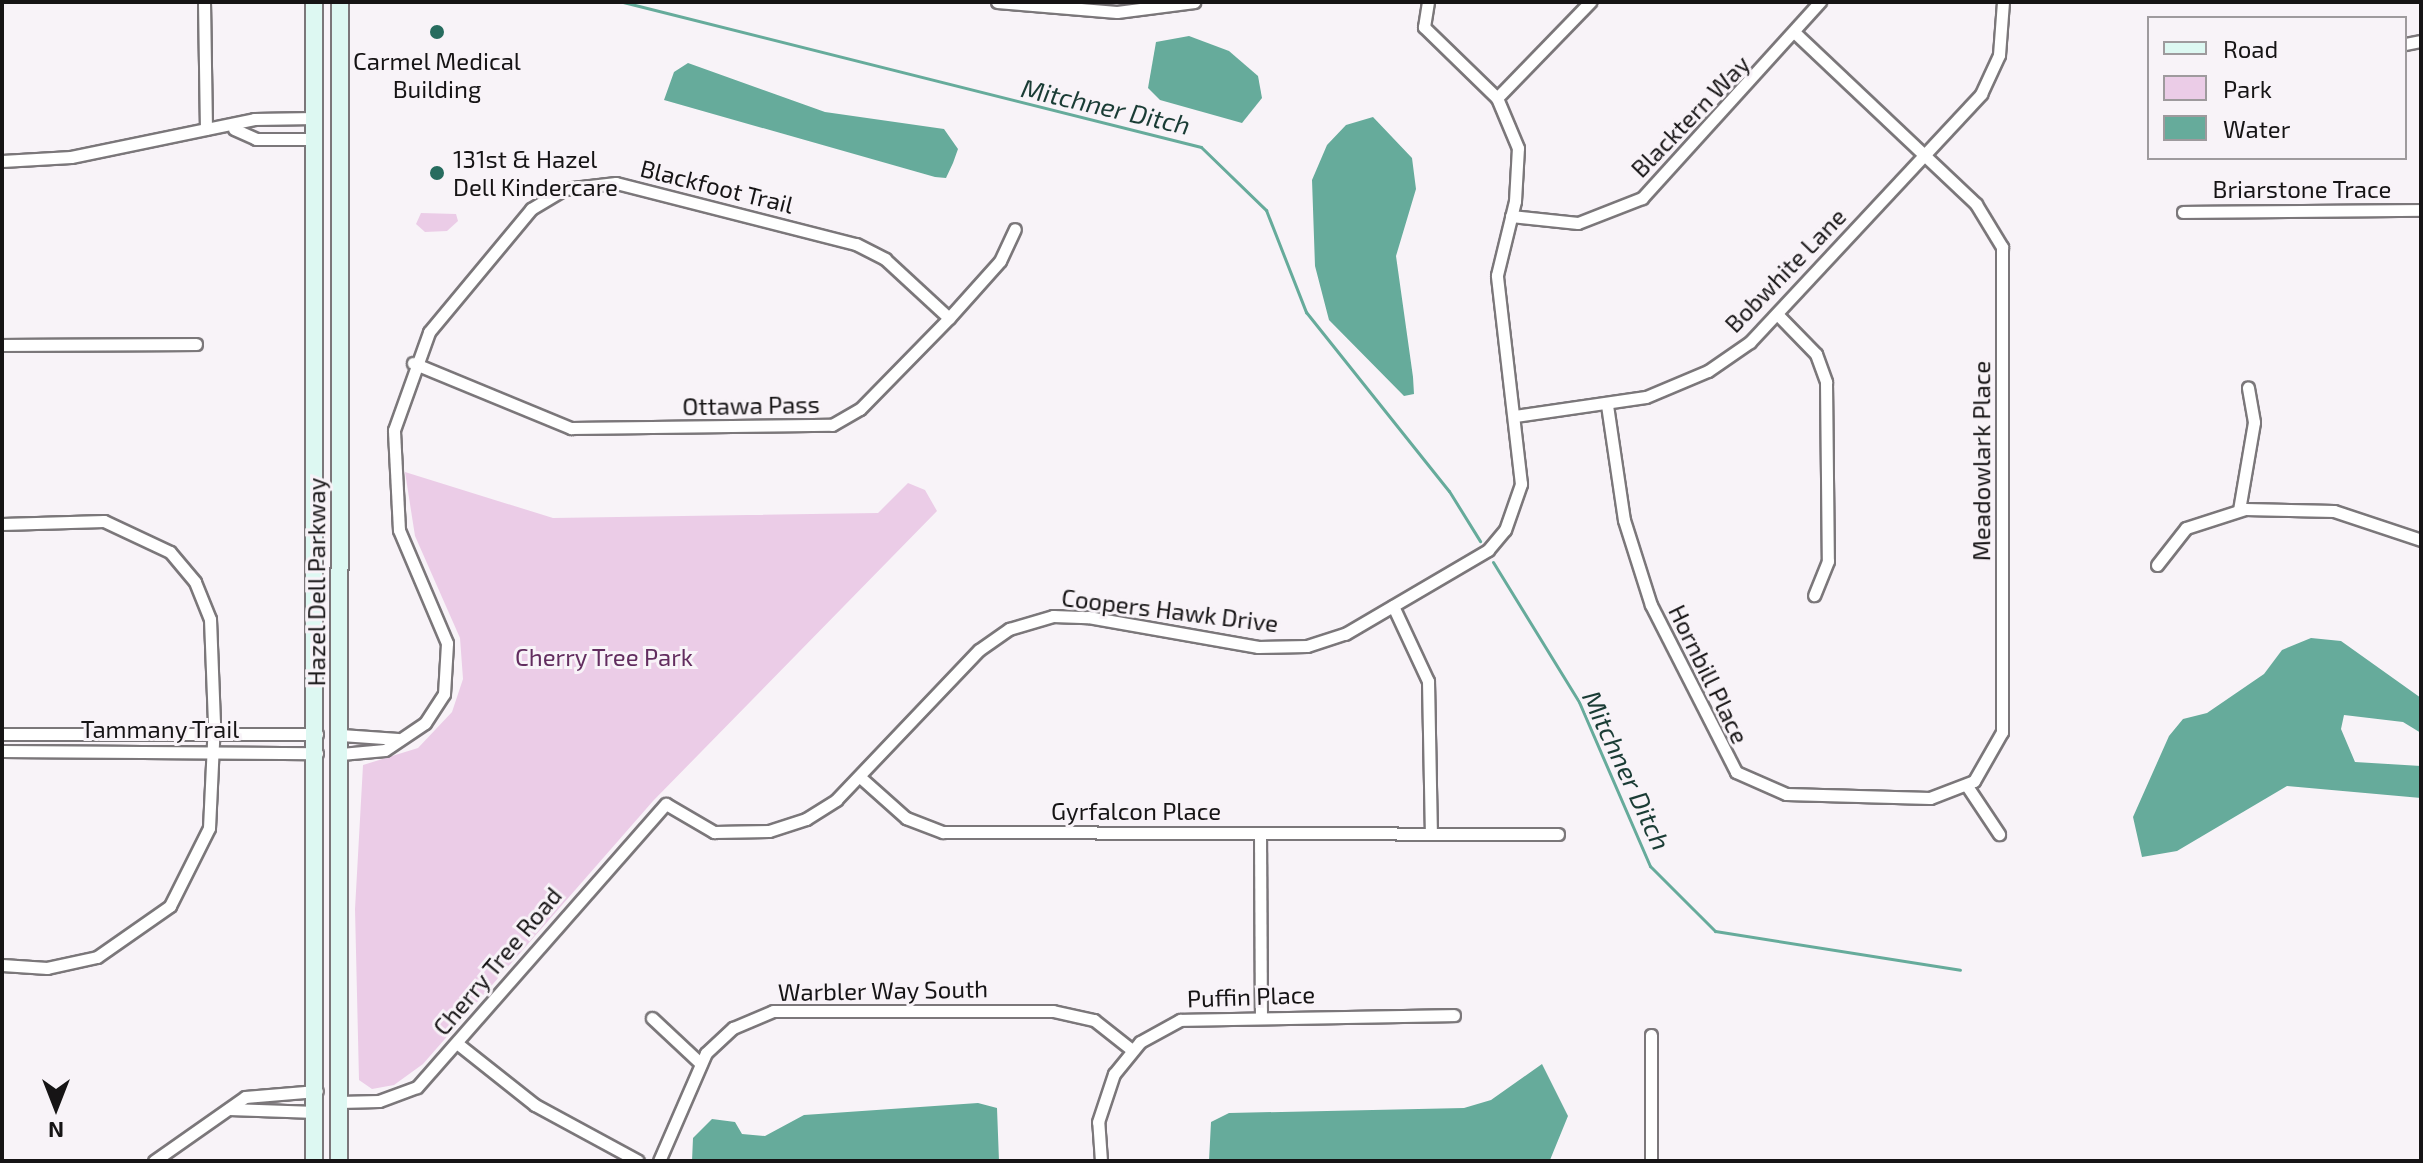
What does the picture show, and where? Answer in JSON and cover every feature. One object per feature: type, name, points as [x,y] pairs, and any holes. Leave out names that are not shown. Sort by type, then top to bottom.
[{"type":"main road","name":"Hazel Dell Parkway","points":[[314,2],[317,734],[317,1091],[314,1161]]},
{"type":"main road","name":"Hazel Dell Parkway","points":[[339,1161],[340,2]]},
{"type":"street","points":[[204,2],[206,129]]},
{"type":"street","points":[[997,2],[1117,12],[1194,2]]},
{"type":"street","name":"Coopers Hawk Drive","points":[[666,804],[697,828],[769,831],[828,806],[860,777],[979,650],[1024,623],[1088,617],[1296,647],[1345,634],[1466,567],[1505,530],[1521,484],[1497,275],[1511,216],[1518,148],[1497,98],[1421,18],[1428,2]]},
{"type":"street","points":[[1497,98],[1590,2]]},
{"type":"street","name":"Blacktern Way","points":[[1511,216],[1578,223],[1642,198],[1797,35],[1820,2]]},
{"type":"street","name":"Bobwhite Lane","points":[[1515,416],[1607,405],[1708,371],[1777,314],[1926,154],[1992,75],[2003,2]]},
{"type":"street","name":"Meadowlark Place","points":[[1797,35],[1926,154],[1988,217],[2003,264],[2002,732],[1993,758],[1967,786]]},
{"type":"street","points":[[234,129],[254,119],[315,118]]},
{"type":"street","points":[[2,161],[71,157],[206,129],[234,129],[256,139],[315,139]]},
{"type":"street","name":"Blackfoot Trail","points":[[341,754],[385,750],[434,713],[449,674],[447,643],[405,550],[392,487],[394,430],[413,363],[445,309],[531,209],[564,189],[599,183],[872,250],[949,318]]},
{"type":"street","name":"Briarstone Trace","points":[[2183,212],[2421,210]]},
{"type":"street","name":"Ottawa Pass","points":[[413,363],[555,426],[813,429],[859,410],[1000,261],[1015,229]]},
{"type":"street","points":[[1777,314],[1816,354],[1826,382],[1828,561],[1814,595]]},
{"type":"street","points":[[2,345],[196,344]]},
{"type":"street","points":[[2239,510],[2254,422],[2248,388]]},
{"type":"street","name":"Hornbill Place","points":[[1607,405],[1638,567],[1730,766],[1758,787],[1786,794],[1930,798],[1967,786]]},
{"type":"street","points":[[2157,565],[2186,528],[2239,510],[2334,511],[2421,540]]},
{"type":"street","points":[[2,524],[104,521],[170,552],[195,582],[210,619],[214,743],[206,840],[163,914],[97,957],[47,968],[2,965]]},
{"type":"street","points":[[1393,606],[1428,681],[1431,834]]},
{"type":"street","name":"Tammany Trail","points":[[2,734],[214,743],[317,753]]},
{"type":"street","name":"Tammany Trail","points":[[2,751],[214,743],[317,734]]},
{"type":"street","points":[[341,735],[398,739]]},
{"type":"street","name":"Gyrfalcon Place","points":[[860,777],[931,831],[1558,834]]},
{"type":"street","points":[[1967,786],[1999,834]]},
{"type":"street","name":"Cherry Tree Road","points":[[339,1102],[398,1097],[458,1044],[563,914],[666,804]]},
{"type":"street","points":[[1260,833],[1261,1014]]},
{"type":"street","name":"Warbler Way South","points":[[659,1161],[699,1062],[751,1018],[794,1010],[1053,1011],[1094,1020],[1132,1050]]},
{"type":"street","name":"Puffin Place","points":[[1101,1161],[1104,1094],[1132,1050],[1180,1020],[1261,1014],[1454,1015]]},
{"type":"street","points":[[652,1018],[699,1062]]},
{"type":"street","points":[[1651,1035],[1651,1161]]},
{"type":"street","points":[[458,1044],[535,1105],[638,1161]]},
{"type":"street","points":[[154,1161],[229,1109],[264,1092],[317,1091]]},
{"type":"street","points":[[229,1109],[316,1112]]},
{"type":"green space","points":[[421,213],[456,214],[458,221],[447,231],[425,232],[416,224]]},
{"type":"green space","name":"Cherry Tree Park","points":[[405,472],[553,518],[878,513],[908,483],[925,490],[937,511],[653,801],[423,1064],[394,1085],[372,1089],[359,1080],[355,909],[363,765],[418,748],[452,712],[463,679],[460,638],[415,536]]},
{"type":"water","points":[[1189,36],[1229,51],[1258,76],[1262,98],[1242,123],[1160,100],[1148,88],[1156,42]]},
{"type":"water","points":[[688,63],[825,112],[944,129],[958,149],[946,178],[935,177],[664,100],[674,72]]},
{"type":"water","points":[[1373,117],[1412,158],[1416,189],[1396,256],[1414,394],[1404,396],[1329,320],[1315,266],[1312,180],[1327,145],[1346,125]]},
{"type":"water","points":[[2311,638],[2341,641],[2421,698],[2421,733],[2403,722],[2344,715],[2341,729],[2355,762],[2421,766],[2421,798],[2287,786],[2177,851],[2142,857],[2133,817],[2169,736],[2183,719],[2207,713],[2264,674],[2282,650]]},
{"type":"water","points":[[1542,1064],[1568,1116],[1550,1160],[1209,1161],[1211,1122],[1229,1113],[1464,1108],[1491,1100]]},
{"type":"water","points":[[978,1103],[997,1108],[999,1161],[692,1161],[693,1138],[712,1119],[735,1122],[742,1134],[765,1136],[804,1115]]},
{"type":"waterway","name":"Mitchner Ditch","points":[[623,2],[1201,147],[1266,210],[1306,312],[1449,491],[1480,541]]},
{"type":"waterway","name":"Mitchner Ditch","points":[[1493,562],[1579,702],[1650,866],[1715,931],[1960,970]]},
{"type":"place","name":"Carmel Medical Building","points":[[437,32]]},
{"type":"place","name":"131st & Hazel Dell Kindercare","points":[[437,173]]}]
